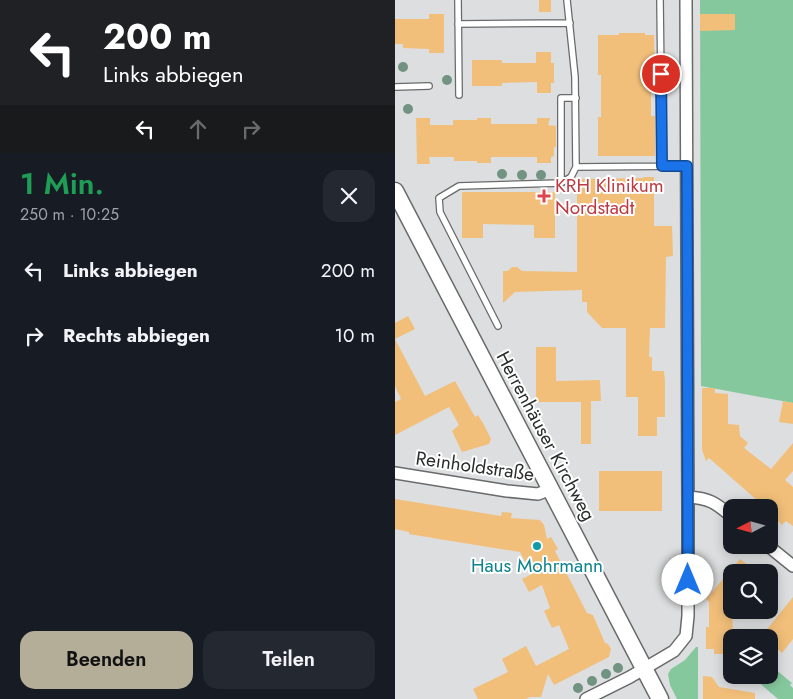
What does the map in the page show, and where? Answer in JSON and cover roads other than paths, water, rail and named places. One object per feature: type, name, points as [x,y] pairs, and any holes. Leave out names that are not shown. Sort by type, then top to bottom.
[{"type":"street","points":[[586,699],[645,669],[674,651],[686,636],[688,616],[688,497],[686,0]]},
{"type":"street","name":"Herrenhäuser Kirchweg","points":[[395,191],[659,698]]},
{"type":"street","name":"Reinholdstraße","points":[[395,473],[507,491],[538,494],[551,488]]},
{"type":"street","points":[[688,497],[713,502],[723,510]]},
{"type":"street","points":[[778,554],[793,566]]},
{"type":"lane","points":[[458,0],[459,95]]},
{"type":"lane","points":[[498,326],[440,212],[439,198],[459,186],[561,183],[571,177],[576,167],[576,98],[567,0]]},
{"type":"lane","points":[[660,0],[662,166]]},
{"type":"lane","points":[[458,24],[570,23]]},
{"type":"lane","points":[[395,87],[429,86]]},
{"type":"lane","points":[[561,183],[561,98],[576,98]]},
{"type":"lane","points":[[576,167],[687,166]]},
{"type":"place","name":"KRH Klinikum Nordstadt","points":[[544,196]]},
{"type":"place","name":"Haus Mohrmann","points":[[537,546]]}]
